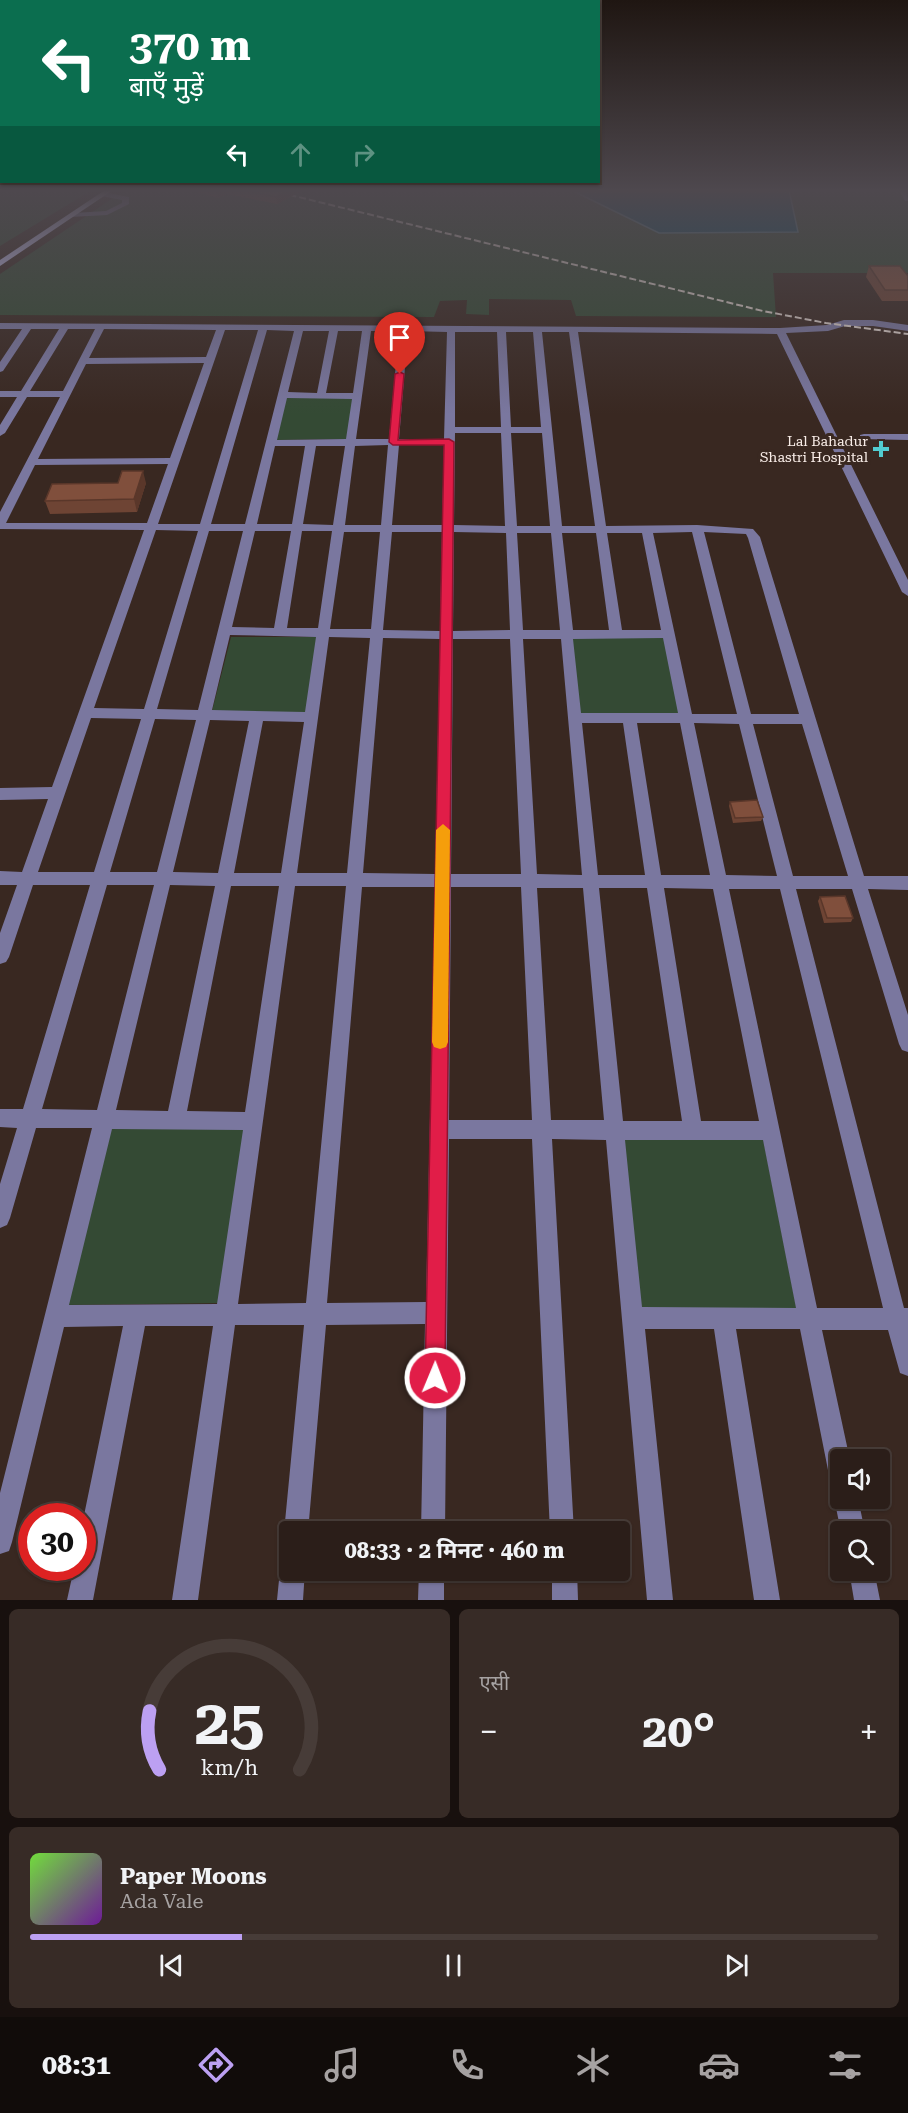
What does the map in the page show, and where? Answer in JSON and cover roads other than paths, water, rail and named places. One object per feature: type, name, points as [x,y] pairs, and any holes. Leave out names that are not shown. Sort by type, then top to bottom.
[{"type":"street","points":[[0,326],[780,331],[828,328],[849,333],[880,332],[904,328]]},
{"type":"street","points":[[0,369],[28,326]]},
{"type":"street","points":[[0,433],[65,326]]},
{"type":"street","points":[[101,326],[0,525],[512,530],[697,528],[749,531],[754,537],[807,719],[908,1044]]},
{"type":"street","points":[[0,957],[221,329]]},
{"type":"street","points":[[0,1218],[263,329]]},
{"type":"street","points":[[0,1542],[299,329]]},
{"type":"street","points":[[321,395],[334,329]]},
{"type":"street","points":[[185,1600],[367,329]]},
{"type":"street","points":[[297,1521],[404,329]]},
{"type":"street","points":[[432,1521],[451,329]]},
{"type":"street","points":[[501,329],[561,1521]]},
{"type":"street","points":[[537,329],[660,1600]]},
{"type":"street","points":[[573,329],[616,634]]},
{"type":"street","points":[[780,331],[908,592]]},
{"type":"street","points":[[83,361],[210,360]]},
{"type":"street","points":[[0,394],[66,394]]},
{"type":"street","points":[[283,395],[358,396]]},
{"type":"street","points":[[272,443],[393,442],[507,430],[547,430]]},
{"type":"street","points":[[864,437],[908,437]]},
{"type":"street","points":[[280,632],[311,442]]},
{"type":"street","points":[[31,462],[175,461]]},
{"type":"street","points":[[697,528],[785,882],[902,1319],[908,1365]]},
{"type":"street","points":[[647,530],[836,1449]]},
{"type":"street","points":[[225,632],[446,635],[668,634]]},
{"type":"street","points":[[86,713],[312,717]]},
{"type":"street","points":[[176,1120],[257,716]]},
{"type":"street","points":[[575,718],[807,719]]},
{"type":"street","points":[[629,718],[693,1131]]},
{"type":"street","points":[[0,794],[58,794]]},
{"type":"street","points":[[0,878],[908,883]]},
{"type":"street","points":[[0,1118],[254,1120]]},
{"type":"street","points":[[439,1129],[770,1131]]},
{"type":"street","points":[[56,1316],[436,1313]]},
{"type":"street","points":[[80,1600],[136,1315]]},
{"type":"street","points":[[633,1318],[902,1319]]},
{"type":"street","points":[[723,1319],[767,1600]]},
{"type":"street","points":[[290,1600],[292,1581]]},
{"type":"street","points":[[431,1600],[432,1581]]},
{"type":"street","points":[[564,1581],[565,1600]]},
{"type":"street","points":[[863,1581],[867,1600]]},
{"type":"railway","points":[[574,265],[763,311],[826,323],[908,334]]},
{"type":"place","name":"Lal Bahadur Shastri Hospital","points":[[881,449]]}]
